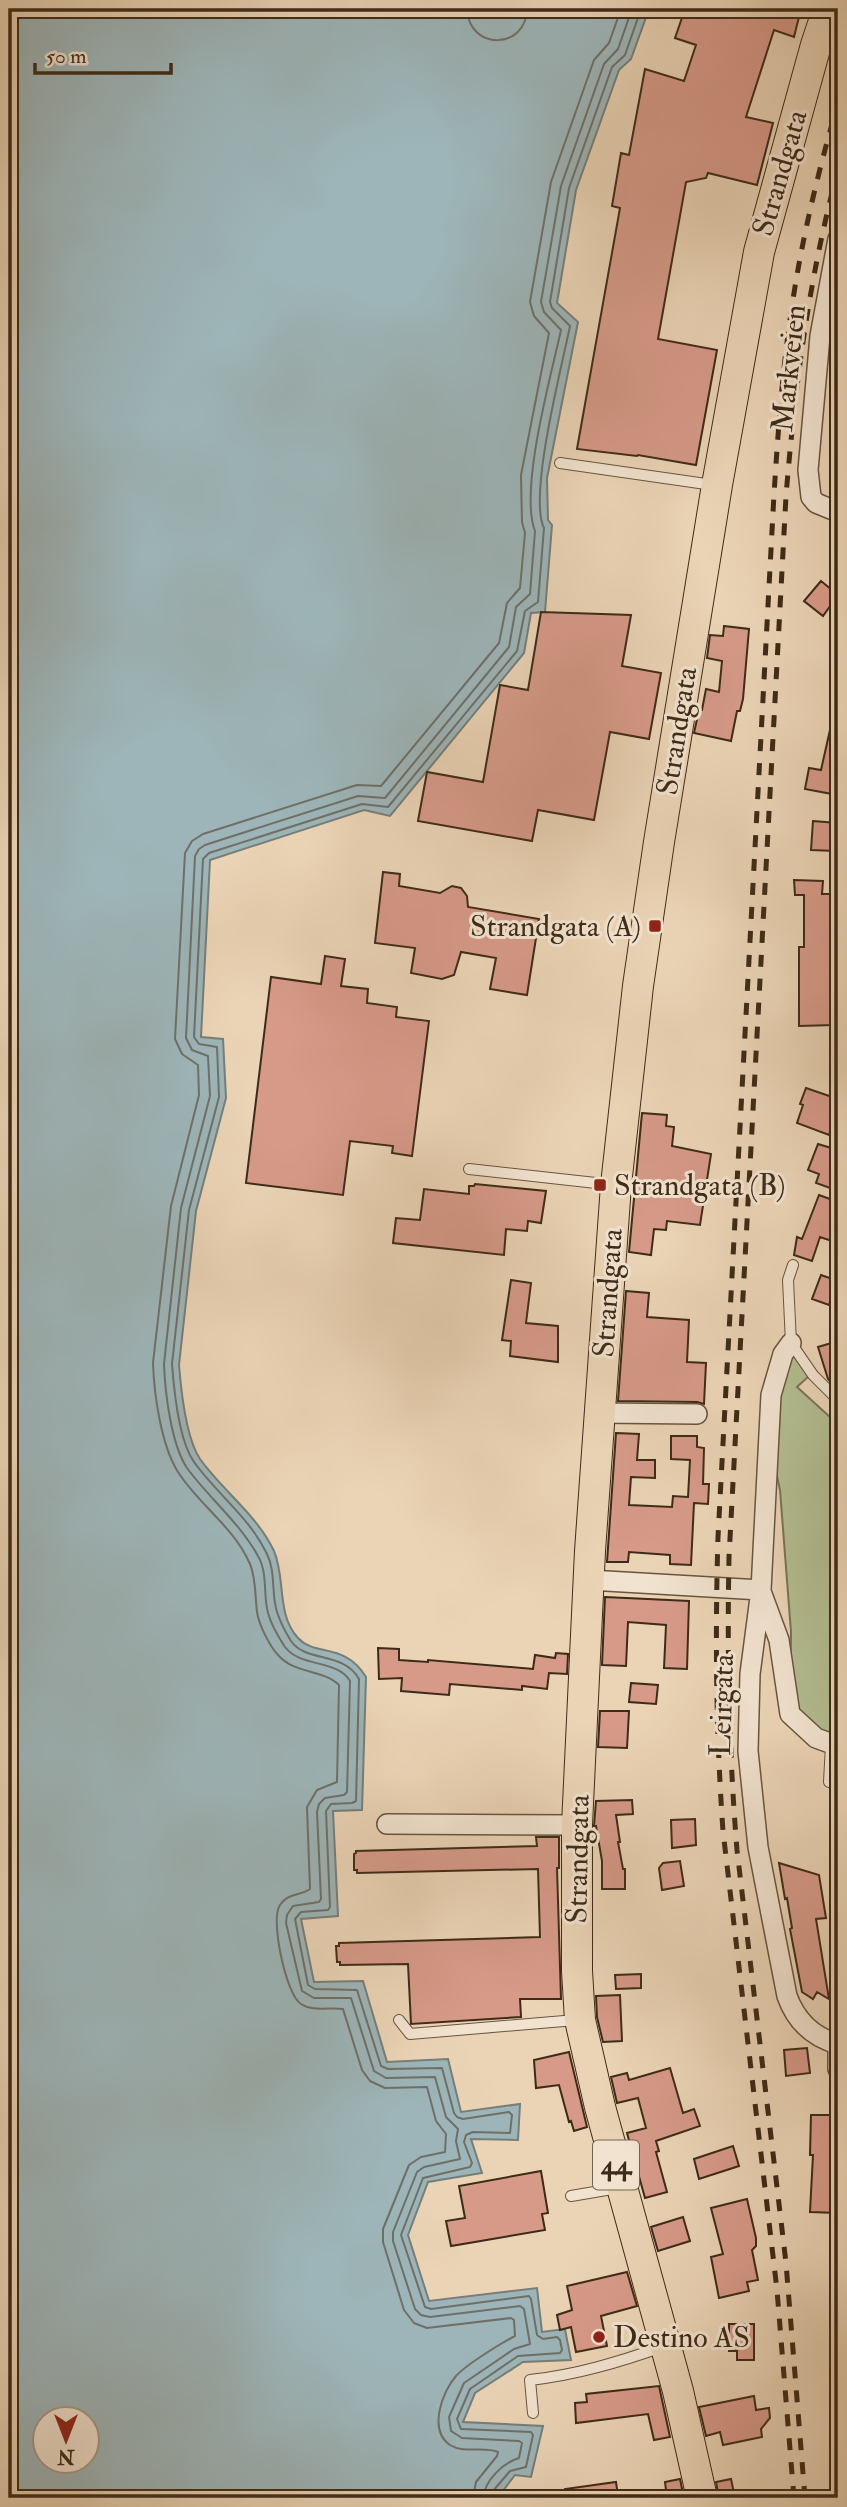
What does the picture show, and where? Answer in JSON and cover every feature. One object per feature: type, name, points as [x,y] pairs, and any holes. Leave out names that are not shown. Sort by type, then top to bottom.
[{"type":"main road","name":"Strandgata","points":[[702,2498],[666,2346],[580,2020],[576,1945],[577,1825],[589,1580],[616,1185],[638,986],[655,869],[717,485],[759,252],[828,9]]},
{"type":"street","name":"Markveien","points":[[838,239],[820,336],[808,485],[811,497],[816,503],[838,512]]},
{"type":"street","name":"Leirgata","points":[[791,1343],[783,1353],[771,1395],[761,1590],[750,1674],[748,1751],[758,1847],[779,1961],[794,2014],[821,2040],[838,2044]]},
{"type":"street","points":[[600,1413],[697,1415]]},
{"type":"street","points":[[589,1580],[761,1590],[779,1640],[790,1714],[816,1738],[835,1746]]},
{"type":"street","points":[[387,1824],[577,1825]]},
{"type":"street","points":[[838,2044],[838,2069]]},
{"type":"lane","points":[[561,463],[717,485]]},
{"type":"lane","points":[[468,1169],[616,1185]]},
{"type":"lane","points":[[793,1265],[788,1280],[791,1343],[813,1375],[838,1400]]},
{"type":"lane","points":[[829,1782],[835,1746]]},
{"type":"lane","points":[[400,2020],[410,2034],[580,2020]]},
{"type":"lane","points":[[571,2196],[622,2186]]},
{"type":"lane","points":[[533,2413],[530,2381],[559,2377],[666,2346]]},
{"type":"green space","points":[[794,1356],[809,1376],[797,1387],[831,1418],[838,1421],[838,1740],[829,1739],[790,1704],[791,1632],[780,1490],[771,1449],[785,1361]]},
{"type":"water","points":[[9,9],[492,9],[496,15],[505,9],[649,9],[631,59],[619,70],[576,190],[557,303],[578,322],[547,478],[548,520],[552,525],[545,612],[531,613],[524,653],[390,816],[364,810],[210,860],[201,1037],[223,1039],[226,1098],[196,1211],[179,1365],[185,1414],[191,1439],[200,1459],[258,1526],[274,1551],[284,1607],[291,1629],[305,1644],[349,1659],[366,1677],[362,1810],[333,1811],[338,1916],[301,1919],[314,1982],[363,1981],[387,2062],[448,2059],[461,2112],[520,2104],[518,2140],[471,2139],[482,2173],[428,2182],[408,2235],[429,2301],[537,2288],[542,2332],[565,2329],[571,2360],[523,2362],[475,2393],[463,2422],[543,2426],[531,2477],[515,2475],[499,2496],[9,2498]]},
{"type":"building","points":[[685,9],[801,9],[794,37],[774,30],[746,117],[773,123],[757,185],[708,173],[706,178],[686,182],[658,339],[717,350],[696,465],[638,455],[577,449],[620,208],[612,206],[621,153],[629,155],[645,69],[684,81],[696,45],[675,38]]},
{"type":"building","points":[[821,581],[838,595],[823,616],[804,601]]},
{"type":"building","points":[[541,612],[631,615],[622,666],[661,673],[649,739],[610,732],[594,820],[538,810],[532,841],[418,821],[427,772],[483,782],[500,685],[528,690]]},
{"type":"building","points":[[724,626],[749,629],[743,699],[740,711],[737,711],[731,741],[694,733],[706,689],[719,692],[722,661],[707,658],[710,635],[723,636]]},
{"type":"building","points":[[832,721],[838,722],[838,783],[834,782],[832,794],[805,789],[809,768],[821,770]]},
{"type":"building","points":[[813,821],[837,823],[836,851],[811,850]]},
{"type":"building","points":[[383,872],[400,874],[399,886],[440,893],[452,886],[461,888],[467,896],[468,907],[539,919],[527,995],[490,989],[496,958],[461,952],[454,975],[442,979],[411,973],[415,948],[375,943]]},
{"type":"building","points":[[794,880],[823,881],[822,894],[837,894],[837,922],[832,922],[834,1025],[799,1026],[799,947],[804,947],[804,895],[795,895]]},
{"type":"building","points":[[325,956],[345,959],[341,986],[368,989],[367,1003],[397,1007],[396,1017],[429,1021],[412,1156],[392,1153],[393,1146],[350,1141],[343,1195],[246,1183],[271,977],[321,984]]},
{"type":"building","points":[[806,1088],[838,1099],[838,1109],[829,1135],[797,1123]]},
{"type":"building","points":[[642,1113],[667,1115],[666,1126],[674,1127],[672,1146],[711,1154],[700,1225],[667,1221],[666,1230],[654,1229],[651,1255],[629,1252]]},
{"type":"building","points":[[818,1144],[838,1150],[838,1167],[830,1188],[816,1183],[819,1174],[808,1170]]},
{"type":"building","points":[[475,1184],[546,1191],[541,1223],[528,1221],[527,1231],[506,1229],[504,1255],[393,1243],[396,1218],[420,1220],[424,1189],[469,1194],[469,1186]]},
{"type":"building","points":[[819,1195],[838,1202],[838,1243],[820,1237],[812,1261],[794,1255],[797,1237],[802,1239]]},
{"type":"building","points":[[821,1275],[838,1281],[838,1302],[831,1300],[829,1305],[812,1299]]},
{"type":"building","points":[[511,1280],[531,1283],[526,1323],[558,1326],[558,1362],[510,1356],[511,1341],[502,1340]]},
{"type":"building","points":[[626,1291],[649,1293],[647,1317],[689,1320],[687,1362],[706,1363],[704,1404],[618,1401]]},
{"type":"building","points":[[838,1341],[838,1390],[828,1379],[818,1347]]},
{"type":"building","points":[[616,1433],[639,1434],[637,1460],[655,1460],[655,1478],[631,1477],[629,1505],[672,1507],[673,1496],[688,1497],[690,1460],[671,1459],[671,1436],[697,1436],[697,1447],[704,1448],[703,1484],[709,1484],[708,1504],[694,1503],[691,1565],[670,1564],[670,1555],[629,1552],[628,1562],[607,1562]]},
{"type":"building","points":[[605,1597],[689,1601],[687,1669],[664,1668],[666,1625],[628,1622],[626,1666],[602,1665]]},
{"type":"building","points":[[378,1648],[399,1649],[399,1660],[533,1669],[535,1655],[555,1658],[556,1653],[568,1654],[567,1674],[549,1673],[547,1689],[522,1686],[522,1690],[450,1684],[449,1695],[401,1691],[402,1678],[379,1679]]},
{"type":"building","points":[[631,1683],[658,1685],[656,1704],[629,1702]]},
{"type":"building","points":[[600,1711],[629,1711],[627,1748],[598,1747]]},
{"type":"building","points":[[632,1800],[633,1814],[616,1815],[618,1842],[625,1869],[625,1889],[602,1889],[602,1861],[594,1826],[596,1801]]},
{"type":"building","points":[[695,1819],[696,1845],[672,1848],[671,1820]]},
{"type":"building","points":[[536,1837],[559,1837],[557,1868],[561,1999],[520,1999],[521,2017],[411,2024],[408,1964],[340,1965],[340,1962],[337,1962],[336,1946],[339,1946],[339,1943],[540,1937],[538,1869],[357,1873],[357,1870],[354,1870],[356,1851],[537,1846]]},
{"type":"building","points":[[680,1861],[684,1886],[662,1890],[659,1868],[663,1863]]},
{"type":"building","points":[[779,1863],[819,1875],[826,1918],[816,1919],[829,1999],[817,1992],[813,1999],[802,1992]]},
{"type":"building","points":[[641,1974],[641,1988],[616,1989],[615,1975]]},
{"type":"building","points":[[620,1995],[622,2041],[603,2042],[597,2017],[596,1996]]},
{"type":"building","points":[[807,2048],[810,2073],[786,2076],[784,2050]]},
{"type":"building","points":[[569,2052],[587,2127],[574,2131],[559,2085],[536,2088],[534,2060]]},
{"type":"building","points":[[670,2068],[683,2113],[694,2109],[700,2126],[656,2141],[659,2151],[656,2152],[667,2192],[645,2198],[627,2133],[646,2128],[638,2098],[617,2103],[611,2077],[627,2073],[629,2080]]},
{"type":"building","points":[[811,2115],[832,2115],[830,2170],[838,2170],[838,2213],[810,2212],[813,2155],[810,2155]]},
{"type":"building","points":[[733,2146],[739,2166],[699,2179],[694,2159]]},
{"type":"building","points":[[541,2171],[548,2213],[542,2214],[545,2230],[451,2246],[446,2221],[465,2218],[459,2186]]},
{"type":"building","points":[[747,2199],[756,2238],[756,2246],[752,2250],[758,2280],[747,2282],[749,2291],[719,2298],[711,2257],[723,2254],[711,2208]]},
{"type":"building","points":[[683,2217],[690,2241],[658,2251],[651,2227]]},
{"type":"building","points":[[627,2272],[637,2306],[601,2316],[607,2346],[576,2352],[571,2327],[560,2330],[557,2315],[572,2310],[567,2286]]},
{"type":"building","points":[[729,2324],[754,2324],[754,2360],[737,2360],[737,2351],[729,2351]]},
{"type":"building","points":[[659,2386],[670,2437],[654,2440],[648,2414],[576,2423],[575,2403],[587,2402],[586,2394]]},
{"type":"building","points":[[754,2396],[756,2410],[769,2408],[770,2418],[761,2429],[762,2437],[723,2445],[720,2432],[706,2436],[699,2407]]},
{"type":"building","points":[[680,2479],[684,2498],[667,2498],[665,2482]]},
{"type":"building","points":[[731,2479],[735,2498],[719,2498],[716,2482]]},
{"type":"building","points":[[616,2482],[618,2496],[566,2498],[565,2489]]},
{"type":"railway","points":[[794,2498],[777,2290],[723,1831],[716,1648],[717,1574],[781,404],[800,260],[838,103]]},
{"type":"railway","points":[[805,2498],[786,2263],[737,1850],[730,1741],[728,1594],[786,496],[804,332],[838,170]]},
{"type":"place","name":"Strandgata (A)","points":[[655,926]]},
{"type":"place","name":"Strandgata (B)","points":[[600,1185]]},
{"type":"place","name":"Destino AS","points":[[599,2337]]}]
